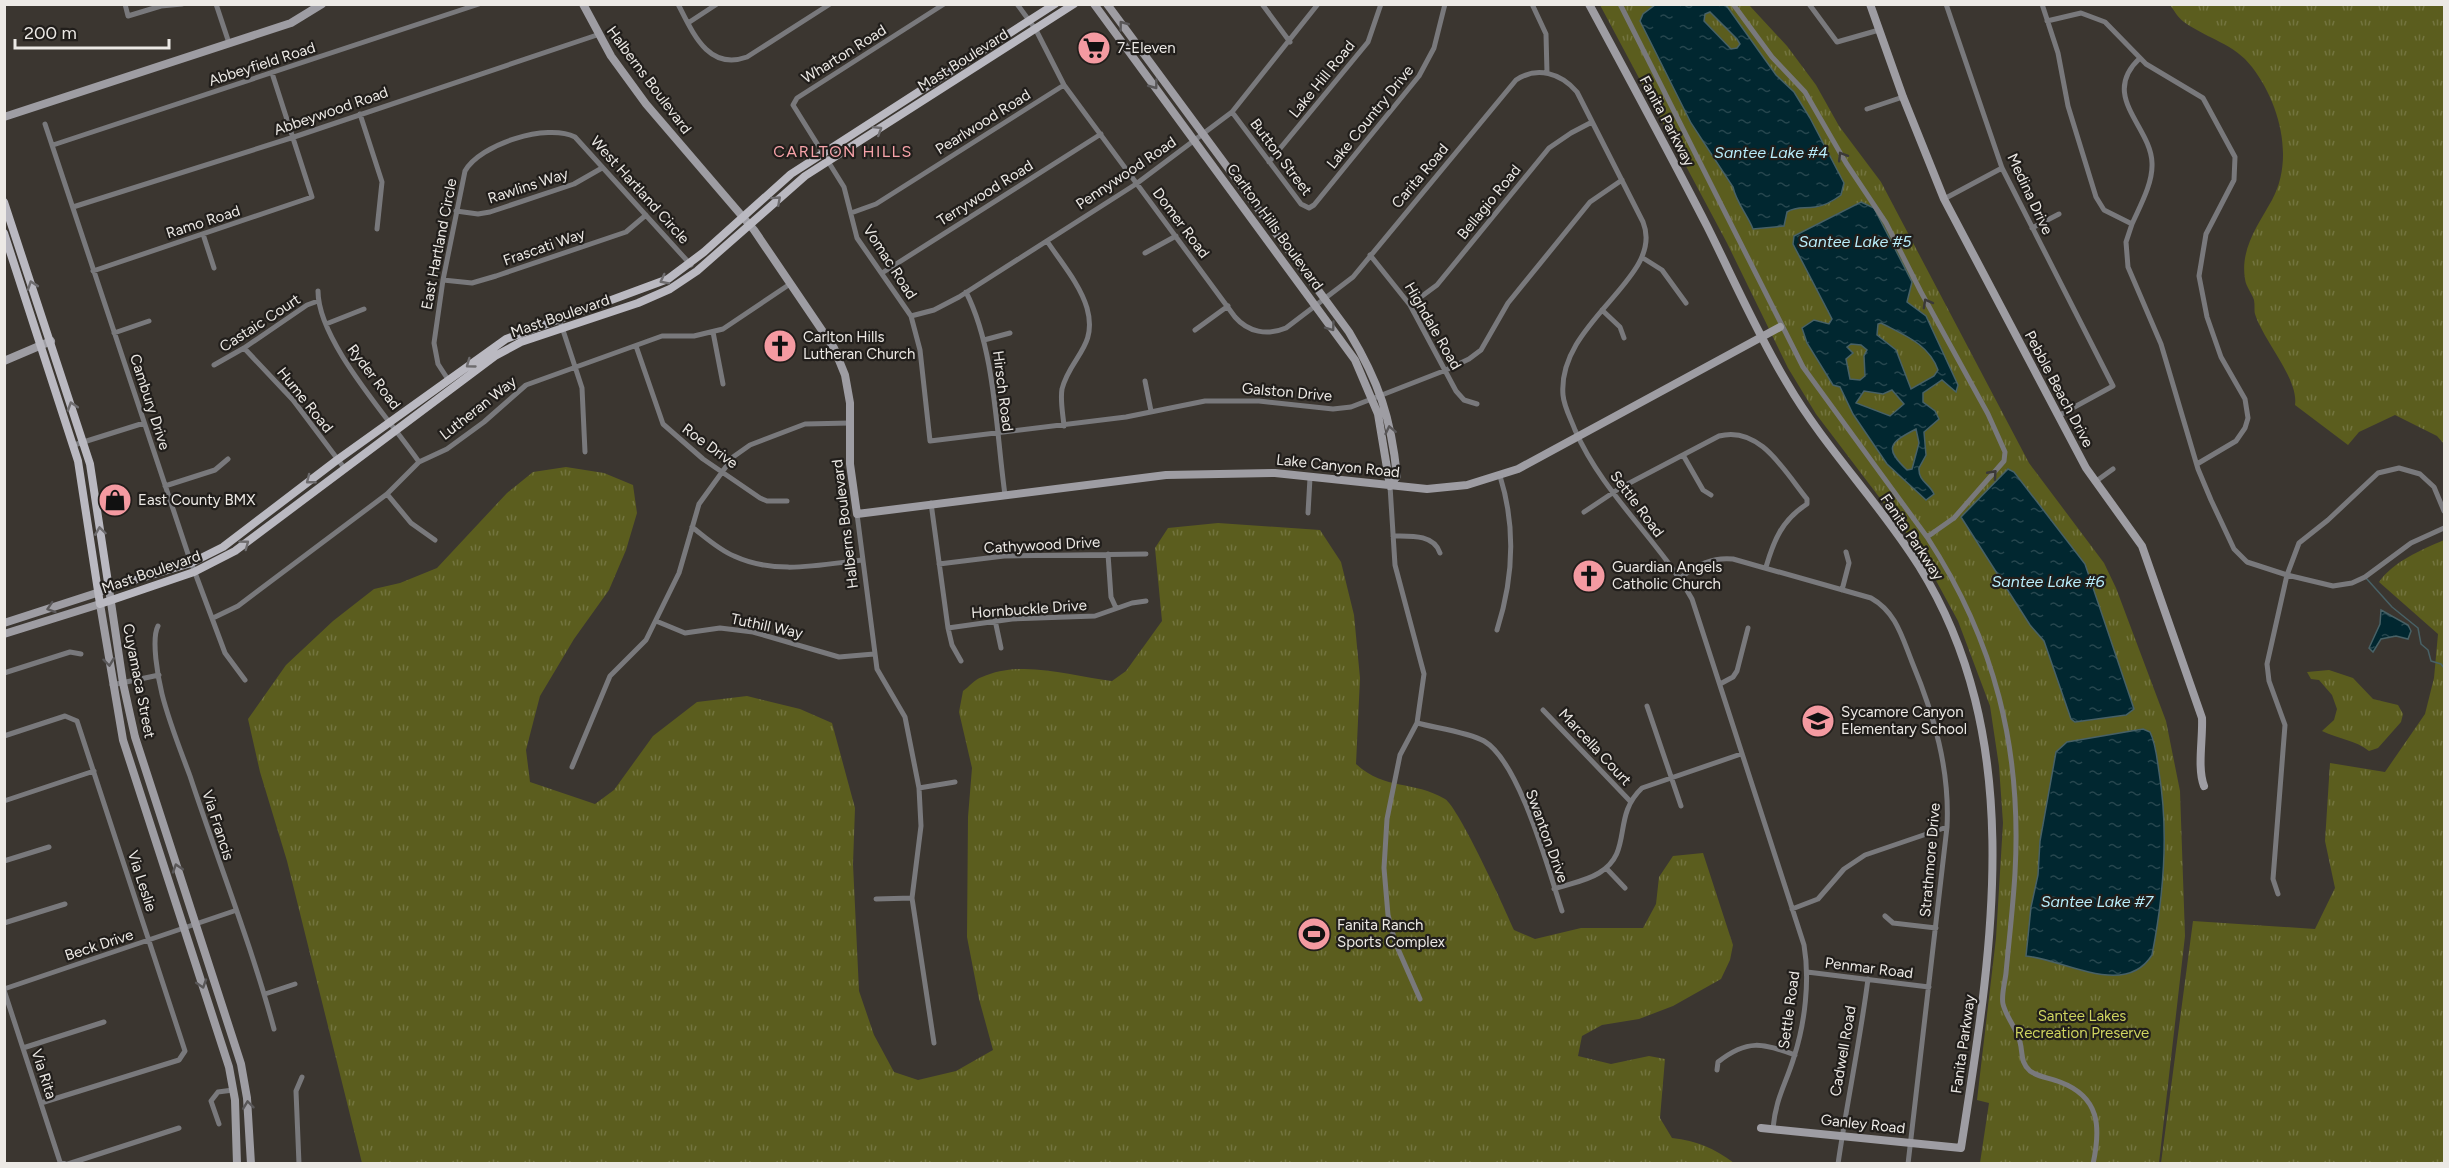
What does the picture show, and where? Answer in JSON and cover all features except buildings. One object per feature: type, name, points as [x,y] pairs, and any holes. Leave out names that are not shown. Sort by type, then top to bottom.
[{"type":"main road","name":"Mast Boulevard","points":[[109,589],[191,563],[223,547],[337,460],[394,425],[506,339],[647,288],[690,264],[791,174],[1055,4]]},
{"type":"main road","name":"Mast Boulevard","points":[[451,383],[521,342],[655,297],[697,271],[800,180],[1074,4]]},
{"type":"main road","name":"Cuyamaca Street","points":[[4,202],[84,442],[92,478],[109,589]]},
{"type":"main road","name":"Cuyamaca Street","points":[[4,233],[74,445],[83,484],[100,604]]},
{"type":"main road","name":"Mast Boulevard","points":[[100,604],[194,572],[235,551],[345,469],[394,425]]},
{"type":"street","points":[[125,4],[128,16],[161,6],[182,4]]},
{"type":"street","points":[[216,4],[229,44]]},
{"type":"street","points":[[4,117],[291,24],[322,4]]},
{"type":"street","name":"Abbeyfield Road","points":[[53,145],[479,4]]},
{"type":"street","name":"Halberns Boulevard","points":[[583,4],[597,35],[646,104],[749,224],[838,358],[849,394],[849,464],[874,654],[877,669],[905,717],[920,788],[921,825],[912,898],[934,1043]]},
{"type":"street","points":[[678,4],[701,46],[714,56],[729,60],[747,57],[830,4]]},
{"type":"street","points":[[688,23],[717,4]]},
{"type":"street","name":"Wharton Road","points":[[795,107],[796,98],[944,4]]},
{"type":"street","name":"Domer Road","points":[[1017,4],[1036,30],[1064,85],[1242,324],[1265,332],[1286,328],[1316,306]]},
{"type":"street","name":"Carlton Hills Boulevard","points":[[1094,4],[1355,360],[1372,399],[1390,486],[1395,565],[1424,674],[1418,723],[1400,755],[1387,819],[1384,868],[1388,915],[1395,942],[1420,999]]},
{"type":"street","name":"Carlton Hills Boulevard","points":[[1107,4],[1364,357],[1382,395],[1397,476],[1390,486]]},
{"type":"street","points":[[1262,4],[1290,42]]},
{"type":"street","name":"Pennywood Road","points":[[911,316],[934,310],[1047,241],[1136,184],[1232,112],[1318,4]]},
{"type":"street","name":"Lake Hill Road","points":[[1269,162],[1368,42],[1381,4]]},
{"type":"street","name":"Lake Country Drive","points":[[1314,205],[1419,76],[1434,48],[1445,4]]},
{"type":"street","points":[[1533,4],[1546,34],[1548,73],[1562,78],[1574,88],[1645,227],[1647,243],[1643,258],[1662,270],[1686,303]]},
{"type":"street","name":"Fanita Parkway","points":[[1588,4],[1671,155],[1763,337],[1808,419],[1920,567],[1958,643],[1979,711],[1991,787],[1993,860],[1984,1007],[1961,1148]]},
{"type":"street","points":[[1620,4],[1803,367],[1927,537],[1970,611],[1987,653],[2008,732],[2015,803],[2015,872],[2003,1004],[2020,1041],[2022,1061],[2030,1071],[2072,1087],[2090,1104],[2097,1118],[2099,1131],[2093,1164]]},
{"type":"street","points":[[1733,4],[1772,57],[1805,92],[1830,138],[1886,222],[1921,292],[1988,414],[2005,452],[2004,461],[1954,518],[1927,537]]},
{"type":"street","points":[[1809,4],[1837,42],[1879,30]]},
{"type":"street","name":"Pebble Beach Drive","points":[[1870,4],[1903,97],[1944,199],[2058,416],[2096,482],[2137,536],[2147,559],[2202,718],[2203,747],[2200,776],[2204,786]]},
{"type":"street","name":"Medina Drive","points":[[1946,4],[2002,168],[2113,386],[2058,416]]},
{"type":"street","points":[[2042,4],[2058,53],[2071,115],[2096,197],[2104,210],[2132,224]]},
{"type":"street","points":[[2047,21],[2076,14],[2096,17],[2109,25],[2140,58],[2203,98],[2232,148],[2236,161],[2235,180],[2206,234],[2199,276],[2201,293],[2214,337],[2221,357],[2245,399],[2248,418],[2245,428],[2236,441],[2197,464]]},
{"type":"street","name":"Abbeywood Road","points":[[73,207],[294,137],[597,35]]},
{"type":"street","points":[[2140,58],[2129,73],[2125,96],[2130,114],[2150,148],[2152,168],[2126,242],[2127,260],[2161,344],[2197,464],[2234,549],[2247,562],[2333,586],[2352,583],[2365,577],[2411,543],[2445,528]]},
{"type":"street","points":[[272,73],[294,137]]},
{"type":"street","name":"Carita Road","points":[[1316,306],[1353,278],[1512,84],[1530,74],[1548,73]]},
{"type":"street","name":"Pearlwood Road","points":[[851,213],[876,204],[1064,85]]},
{"type":"street","points":[[1867,109],[1903,97]]},
{"type":"street","name":"Vomac Road","points":[[795,107],[847,192],[857,238],[911,316],[920,350],[930,441]]},
{"type":"street","name":"Button Street","points":[[1232,112],[1301,204],[1305,208],[1314,205]]},
{"type":"street","points":[[360,114],[382,183],[377,229]]},
{"type":"street","name":"Bellagio Road","points":[[1410,305],[1437,285],[1549,148],[1592,122]]},
{"type":"street","name":"Cambury Drive","points":[[45,124],[194,572],[225,653],[245,680]]},
{"type":"street","name":"West Hartland Circle","points":[[525,137],[547,131],[567,133],[579,139],[602,168],[697,271]]},
{"type":"street","name":"Terrywood Road","points":[[882,273],[1101,134]]},
{"type":"street","name":"Ramo Road","points":[[93,271],[308,200],[312,197],[311,189],[294,137]]},
{"type":"street","name":"East Hartland Circle","points":[[451,383],[438,364],[434,343],[443,280],[465,171],[471,161],[486,150],[525,137]]},
{"type":"street","name":"Rawlins Way","points":[[456,210],[478,214],[490,212],[574,184],[602,168]]},
{"type":"street","points":[[1944,199],[2002,168]]},
{"type":"street","name":"Galston Drive","points":[[930,441],[1064,426],[1181,404],[1229,399],[1339,409],[1372,399],[1446,370],[1469,359],[1481,350],[1508,303],[1590,202],[1622,180]]},
{"type":"street","points":[[2032,228],[2059,214]]},
{"type":"street","name":"Frascati Way","points":[[443,280],[471,283],[496,276],[626,232],[646,215]]},
{"type":"street","points":[[203,234],[214,268]]},
{"type":"street","points":[[1145,253],[1176,236]]},
{"type":"street","points":[[1047,241],[1083,298],[1089,320],[1085,348],[1066,379],[1062,391],[1064,426]]},
{"type":"street","name":"Highdale Road","points":[[1370,255],[1410,305],[1456,391],[1464,400],[1477,404]]},
{"type":"street","name":"Settle Road","points":[[1643,258],[1573,347],[1564,371],[1565,406],[1579,438],[1612,493],[1680,578],[1692,599],[1804,945],[1807,972],[1795,1055],[1779,1093],[1773,1128]]},
{"type":"street","name":"Lutheran Way","points":[[213,618],[233,610],[387,494],[419,462],[447,449],[484,422],[526,385],[662,336],[713,333],[737,321],[790,284]]},
{"type":"street","name":"Ryder Road","points":[[318,291],[318,302],[341,356],[419,462]]},
{"type":"street","name":"Hirsch Road","points":[[966,292],[977,314],[984,340],[1005,495]]},
{"type":"street","name":"Castaic Court","points":[[214,364],[244,348],[307,305],[318,302]]},
{"type":"street","points":[[1195,330],[1228,306]]},
{"type":"street","points":[[326,324],[364,309]]},
{"type":"street","points":[[1602,310],[1620,327],[1624,338]]},
{"type":"street","points":[[559,318],[582,388],[585,452]]},
{"type":"street","points":[[114,333],[149,321]]},
{"type":"street","name":"Lake Canyon Road","points":[[857,514],[1166,475],[1275,473],[1390,486],[1447,488],[1500,476],[1579,438],[1780,327]]},
{"type":"street","points":[[713,333],[723,384]]},
{"type":"street","points":[[984,340],[1010,333]]},
{"type":"street","points":[[4,362],[51,341]]},
{"type":"street","name":"Roe Drive","points":[[636,346],[663,424],[677,438],[767,501],[787,501]]},
{"type":"street","name":"Hume Road","points":[[244,348],[293,400],[345,469]]},
{"type":"street","points":[[1145,381],[1151,411]]},
{"type":"street","points":[[74,445],[144,423]]},
{"type":"street","points":[[573,767],[610,676],[646,640],[656,621],[680,573],[699,504],[722,470],[740,450],[798,426],[809,423],[850,423]]},
{"type":"street","points":[[1584,512],[1612,493],[1719,436],[1734,434],[1747,436],[1764,448],[1797,488],[1807,504],[1780,527],[1766,567]]},
{"type":"street","points":[[1683,455],[1703,490],[1711,495]]},
{"type":"street","points":[[165,486],[215,470],[228,459]]},
{"type":"street","points":[[2278,894],[2273,879],[2285,724],[2269,681],[2267,664],[2293,552],[2299,543],[2328,520],[2378,473],[2399,468],[2420,474],[2434,487],[2445,511]]},
{"type":"street","points":[[2096,482],[2113,469]]},
{"type":"street","points":[[1497,630],[1504,609],[1512,536],[1507,499],[1500,476]]},
{"type":"street","points":[[1308,513],[1310,477]]},
{"type":"street","points":[[387,494],[411,523],[435,540]]},
{"type":"street","points":[[931,503],[948,628],[952,645],[961,661]]},
{"type":"street","points":[[692,527],[733,556],[766,567],[784,569],[862,560]]},
{"type":"street","points":[[1394,536],[1416,535],[1433,542],[1440,553]]},
{"type":"street","points":[[1842,590],[1849,563],[1846,552]]},
{"type":"street","points":[[1108,554],[1111,597],[1116,608]]},
{"type":"street","name":"Cathywood Drive","points":[[939,564],[1004,556],[1146,554]]},
{"type":"street","name":"Strathmore Drive","points":[[1680,578],[1705,562],[1722,558],[1766,567],[1871,598],[1882,604],[1898,626],[1933,712],[1947,791],[1947,827],[1908,1164]]},
{"type":"street","name":"Mast Boulevard","points":[[4,623],[109,589]]},
{"type":"street","name":"Cuyamaca Street","points":[[109,589],[123,683],[135,737],[241,1064],[247,1098],[251,1164]]},
{"type":"street","name":"Hornbuckle Drive","points":[[948,628],[994,620],[1095,616],[1146,601]]},
{"type":"street","name":"Mast Boulevard","points":[[4,634],[100,604]]},
{"type":"street","name":"Cuyamaca Street","points":[[100,604],[123,740],[229,1067],[238,1138],[237,1164]]},
{"type":"street","points":[[994,620],[1002,648]]},
{"type":"street","name":"Tuthill Way","points":[[656,621],[685,633],[720,628],[753,632],[839,657],[874,654]]},
{"type":"street","name":"Via Francis","points":[[158,626],[155,632],[162,694],[234,911],[265,994],[274,1029]]},
{"type":"street","points":[[1720,684],[1733,677],[1737,671],[1748,627]]},
{"type":"street","points":[[4,673],[70,652],[81,654]]},
{"type":"street","points":[[112,685],[159,675]]},
{"type":"street","points":[[1647,706],[1681,806]]},
{"type":"street","name":"Marcella Court","points":[[1543,710],[1630,801]]},
{"type":"street","name":"Via Leslie","points":[[4,736],[65,716],[72,716],[77,721],[185,1051],[178,1060],[41,1103]]},
{"type":"street","name":"Swanton Drive","points":[[1418,723],[1482,740],[1497,752],[1528,812],[1562,911]]},
{"type":"street","points":[[1554,889],[1595,875],[1606,868],[1621,844],[1624,814],[1630,801],[1642,788],[1741,754]]},
{"type":"street","points":[[4,801],[94,771]]},
{"type":"street","points":[[920,788],[955,782]]},
{"type":"street","points":[[1791,909],[1818,899],[1844,869],[1865,855],[1947,827]]},
{"type":"street","points":[[4,861],[49,847]]},
{"type":"street","points":[[1606,868],[1625,888]]},
{"type":"street","points":[[876,899],[912,898]]},
{"type":"street","points":[[4,923],[65,904]]},
{"type":"street","name":"Beck Drive","points":[[4,989],[150,942],[234,911]]},
{"type":"street","points":[[1886,916],[1893,922],[1936,928]]},
{"type":"street","name":"Penmar Road","points":[[1807,972],[1929,987]]},
{"type":"street","name":"Cadwell Road","points":[[1838,1164],[1851,1077],[1859,1047],[1868,979]]},
{"type":"street","points":[[265,994],[296,984]]},
{"type":"street","name":"Via Rita","points":[[4,989],[60,1162],[66,1163]]},
{"type":"street","points":[[23,1047],[104,1022]]},
{"type":"street","points":[[1717,1070],[1718,1062],[1743,1047],[1770,1046],[1795,1055]]},
{"type":"street","points":[[299,1164],[296,1091],[302,1077]]},
{"type":"street","points":[[219,1125],[211,1101],[218,1092],[233,1090]]},
{"type":"street","points":[[66,1163],[179,1128]]},
{"type":"street","name":"Ganley Road","points":[[1761,1128],[1961,1148]]},
{"type":"green space","name":"Santee Lakes Recreation Preserve","points":[[1600,5],[1749,5],[1787,46],[1816,85],[1839,126],[1881,182],[2029,463],[2104,563],[2116,588],[2166,721],[2180,791],[2185,936],[2159,1163],[1980,1163],[1989,1103],[1977,1100],[1996,938],[2003,823],[1999,766],[1990,706],[1958,621],[1933,575],[1911,539],[1816,414],[1788,368],[1727,243]]},
{"type":"green space","points":[[2170,5],[2444,5],[2444,444],[2437,436],[2395,415],[2359,432],[2348,445],[2295,405],[2292,383],[2255,314],[2254,300],[2246,282],[2244,268],[2251,238],[2279,184],[2283,149],[2276,113],[2262,81],[2245,59],[2229,47],[2184,22]]},
{"type":"green space","points":[[566,467],[604,473],[633,485],[637,513],[626,550],[609,590],[574,639],[540,696],[526,750],[530,782],[595,804],[614,790],[653,736],[697,702],[747,696],[800,709],[832,723],[855,808],[853,864],[859,991],[874,1035],[894,1072],[918,1080],[956,1071],[993,1050],[979,999],[967,937],[968,817],[972,768],[959,712],[963,691],[979,678],[1014,669],[1047,670],[1112,681],[1126,671],[1162,621],[1155,548],[1168,528],[1218,523],[1320,530],[1341,562],[1354,615],[1360,678],[1356,764],[1378,778],[1433,793],[1445,799],[1452,806],[1471,839],[1514,930],[1535,939],[1581,928],[1643,928],[1656,904],[1659,877],[1673,856],[1703,853],[1733,945],[1730,960],[1721,979],[1673,1006],[1639,1019],[1602,1025],[1582,1036],[1578,1056],[1611,1064],[1649,1056],[1665,1059],[1660,1118],[1672,1138],[1705,1146],[1734,1163],[362,1163],[287,861],[260,772],[248,719],[286,665],[333,621],[374,589],[400,583],[437,568],[507,493],[533,472]]},
{"type":"green space","points":[[2444,540],[2444,1163],[2161,1163],[2193,921],[2315,929],[2335,888],[2325,841],[2330,763],[2385,772],[2425,714],[2434,678],[2438,634],[2379,582],[2400,562]]},
{"type":"green space","points":[[2329,670],[2353,678],[2373,699],[2398,705],[2403,714],[2401,722],[2378,748],[2369,751],[2358,744],[2322,731],[2334,720],[2337,709],[2332,695],[2319,680],[2311,679],[2307,672]]},
{"type":"water","name":"Santee Lake #4","points":[[1655,5],[1726,5],[1776,75],[1794,92],[1810,118],[1844,183],[1841,195],[1822,206],[1797,208],[1787,212],[1784,226],[1753,229],[1733,187],[1691,123],[1640,21],[1643,14]],"holes":[[[1710,12],[1740,44],[1737,48],[1731,49],[1704,21],[1705,14]]]},
{"type":"water","name":"Santee Lake #5","points":[[1861,202],[1874,208],[1912,282],[1907,302],[1926,316],[1958,385],[1956,392],[1942,380],[1923,393],[1923,402],[1935,411],[1939,419],[1924,432],[1926,455],[1919,472],[1934,494],[1926,500],[1887,464],[1853,414],[1840,387],[1833,385],[1807,343],[1802,328],[1814,320],[1829,324],[1832,319],[1793,244],[1794,236]],"holes":[[[1881,323],[1915,341],[1929,353],[1938,370],[1934,376],[1911,389],[1896,350],[1877,335],[1878,324]],[[1851,344],[1861,345],[1867,350],[1864,356],[1865,376],[1860,380],[1850,379],[1846,359],[1853,353],[1847,347]],[[1892,390],[1904,404],[1890,416],[1856,403],[1864,391],[1883,394]],[[1916,429],[1919,443],[1912,469],[1907,470],[1893,451],[1895,442]]]},
{"type":"water","name":"Santee Lake #6","points":[[2008,469],[2014,472],[2085,564],[2134,709],[2126,715],[2075,722],[2071,719],[2044,641],[2030,625],[1961,517]]},
{"type":"water","points":[[2381,610],[2408,625],[2411,631],[2408,639],[2396,636],[2381,639],[2373,652],[2369,648],[2380,624]]},
{"type":"water","name":"Santee Lake #7","points":[[2143,729],[2150,732],[2155,747],[2164,818],[2164,864],[2160,909],[2152,955],[2140,968],[2127,974],[2111,975],[2026,956],[2031,907],[2038,875],[2040,841],[2056,752],[2067,742]]},
{"type":"waterway","points":[[2366,578],[2392,607],[2418,628],[2421,644],[2428,650],[2431,661],[2441,664],[2444,668]]},
{"type":"place","name":"7-Eleven","points":[[1094,48]]},
{"type":"place","name":"Carlton Hills Lutheran Church","points":[[780,346]]},
{"type":"place","name":"East County BMX","points":[[115,500]]},
{"type":"place","name":"Guardian Angels Catholic Church","points":[[1589,576]]},
{"type":"place","name":"Sycamore Canyon Elementary School","points":[[1818,721]]},
{"type":"place","name":"Fanita Ranch Sports Complex","points":[[1314,934]]},
{"type":"district","name":"CARLTON HILLS","points":[[843,151]]}]
